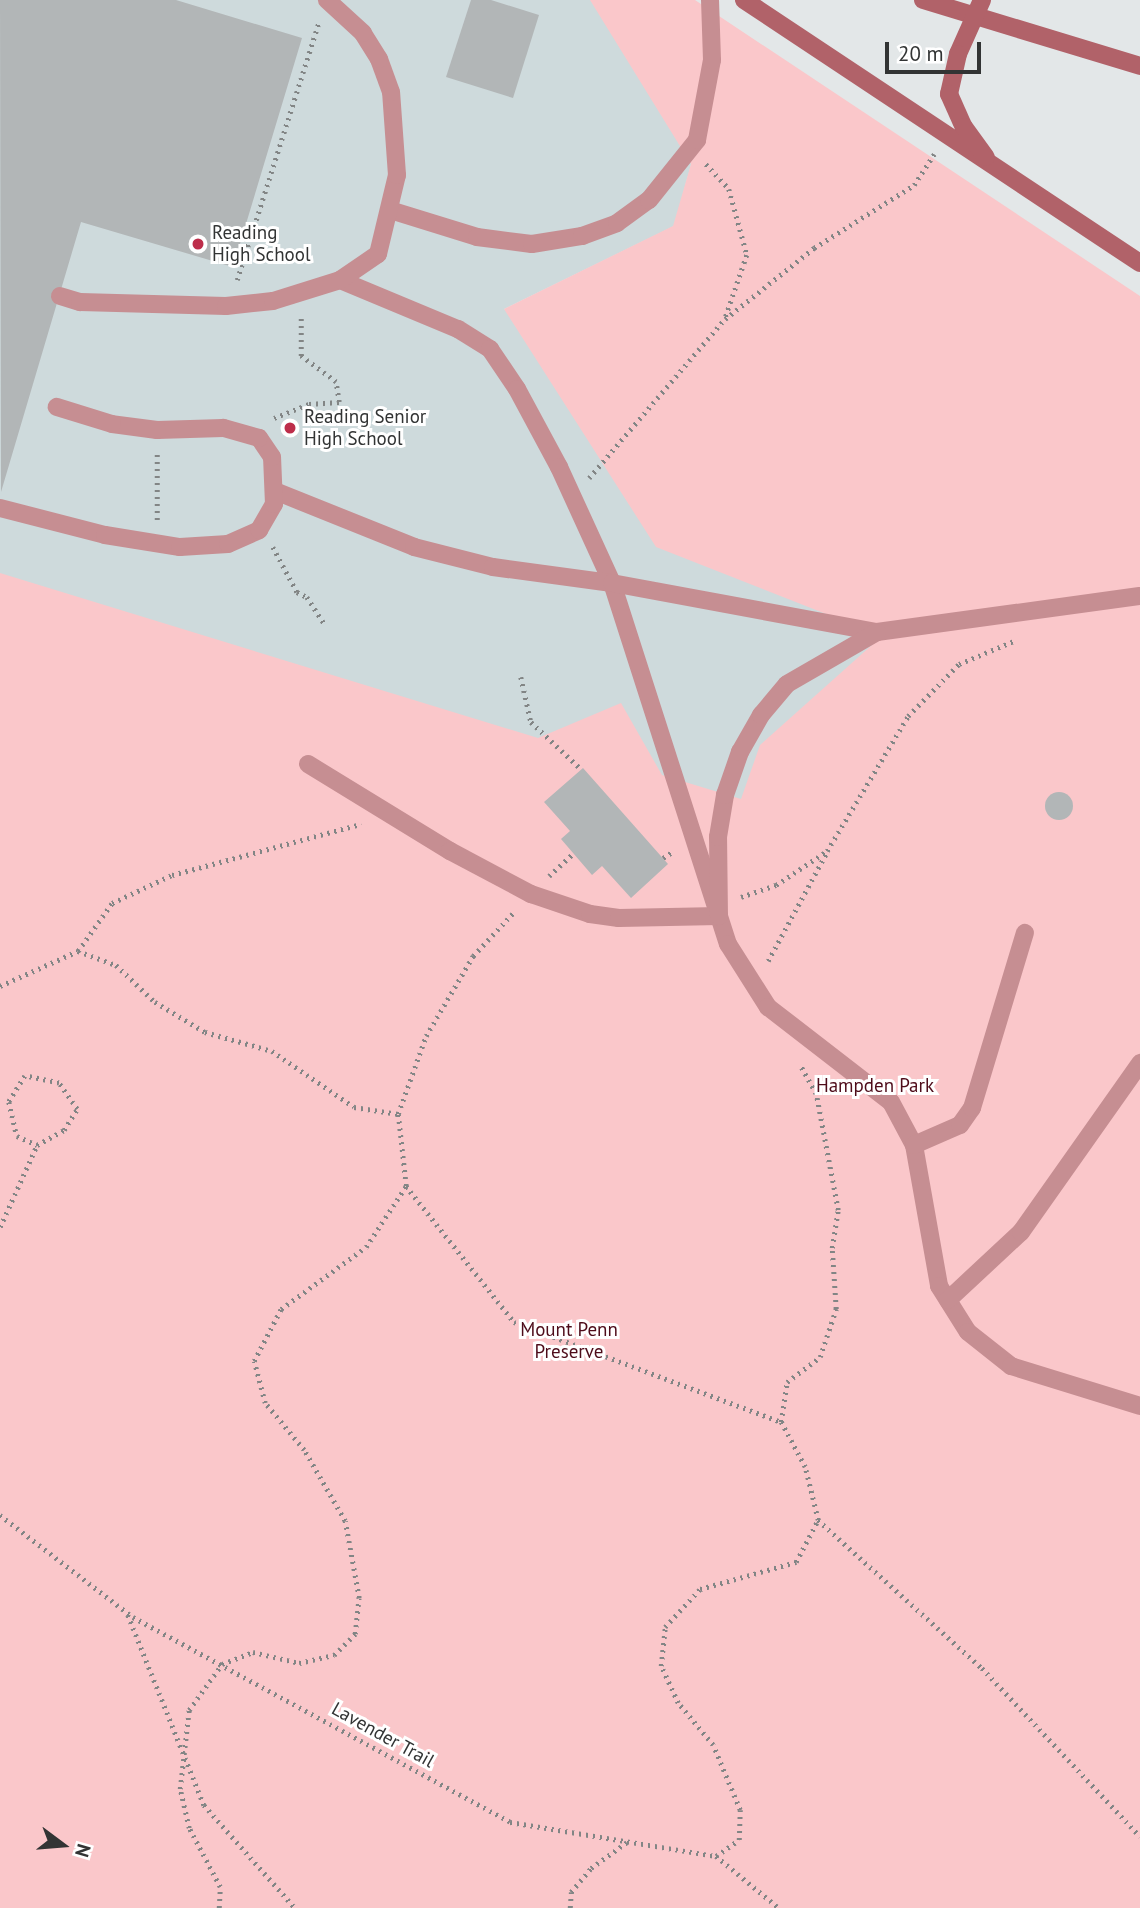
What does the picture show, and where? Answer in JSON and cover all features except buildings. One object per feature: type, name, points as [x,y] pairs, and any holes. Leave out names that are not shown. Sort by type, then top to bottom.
[{"type":"street","points":[[744,0],[1140,263]]},
{"type":"street","points":[[923,0],[1140,66]]},
{"type":"street","points":[[982,0],[958,54],[949,93],[964,127],[995,168]]},
{"type":"lane","points":[[390,210],[477,237],[532,244],[582,236],[617,223],[649,200],[691,149],[708,102],[712,60],[710,0]]},
{"type":"lane","points":[[60,296],[80,302],[229,305],[274,301],[340,279],[378,254],[397,176],[391,92],[379,59],[363,33],[324,7]]},
{"type":"lane","points":[[340,279],[458,328],[490,349],[517,389],[572,496],[612,583],[728,944],[768,1007],[891,1102],[914,1145],[939,1286],[968,1332],[1011,1366],[1140,1406]]},
{"type":"lane","points":[[0,508],[105,535],[180,547],[228,544],[260,530],[274,504],[272,457],[259,438],[223,428],[157,430],[112,424],[57,407]]},
{"type":"lane","points":[[275,492],[414,547],[493,567],[612,583],[877,632],[1140,596]]},
{"type":"lane","points":[[719,910],[718,837],[725,795],[740,752],[761,715],[787,684],[877,632]]},
{"type":"lane","points":[[308,764],[392,816],[531,894],[600,916],[649,921],[719,910]]},
{"type":"lane","points":[[914,1145],[960,1125],[972,1108],[1025,933]]},
{"type":"lane","points":[[948,1300],[1021,1232],[1140,1063]]},
{"type":"path","points":[[229,305],[324,7]]},
{"type":"path","points":[[572,496],[725,319],[814,248],[914,185],[946,135]]},
{"type":"path","points":[[691,149],[729,188],[747,255],[725,319]]},
{"type":"path","points":[[271,419],[309,404],[339,402],[336,382],[301,356],[301,335]]},
{"type":"path","points":[[157,430],[157,523]]},
{"type":"path","points":[[278,554],[297,592],[307,597],[324,623]]},
{"type":"path","points":[[755,986],[827,851],[908,716],[959,664],[1020,638]]},
{"type":"path","points":[[521,677],[531,722],[581,769]]},
{"type":"path","points":[[0,986],[78,951],[112,903],[172,875],[392,816]]},
{"type":"path","points":[[719,910],[776,885],[827,851]]},
{"type":"path","points":[[531,894],[472,956],[426,1037],[398,1114],[406,1186],[514,1322],[781,1422]]},
{"type":"path","points":[[78,951],[116,965],[155,1002],[205,1032],[272,1051],[354,1107],[398,1114]]},
{"type":"path","points":[[798,1061],[816,1094],[838,1210],[832,1248],[836,1309],[820,1357],[786,1382],[781,1422],[805,1467],[818,1520],[982,1668],[1140,1836]]},
{"type":"path","points":[[0,1227],[37,1145],[64,1130],[77,1109],[59,1083],[25,1076],[9,1102],[17,1136],[37,1145]]},
{"type":"path","points":[[219,1908],[220,1887],[189,1828],[183,1802],[189,1710],[222,1664],[253,1652],[299,1663],[334,1655],[355,1634],[359,1598],[345,1521],[304,1450],[265,1403],[254,1361],[281,1309],[366,1247],[406,1186]]},
{"type":"path","name":"Lavender Trail","points":[[0,1515],[127,1612],[510,1822],[716,1856]]},
{"type":"path","points":[[779,1908],[716,1856],[739,1840],[740,1810],[713,1745],[678,1703],[661,1666],[665,1627],[700,1589],[796,1562],[818,1520]]},
{"type":"path","points":[[127,1612],[204,1805],[295,1908]]},
{"type":"path","points":[[570,1908],[571,1892],[591,1868],[627,1842]]},
{"type":"shaded area","name":"Reading Senior High School","points":[[0,0],[689,0],[729,28],[674,226],[504,309],[882,636],[716,873],[503,753],[0,868]]},
{"type":"green space","name":"Mount Penn Preserve","points":[[590,0],[695,0],[1140,296],[1140,1908],[0,1908],[0,573],[538,738],[621,703],[662,775],[741,799],[760,745],[882,636],[656,547],[504,309],[673,226],[691,164]]},
{"type":"place","name":"Reading High School","points":[[198,244]]},
{"type":"place","name":"Reading Senior High School","points":[[290,428]]},
{"type":"park label","name":"Hampden Park","points":[[875,1086]]}]
